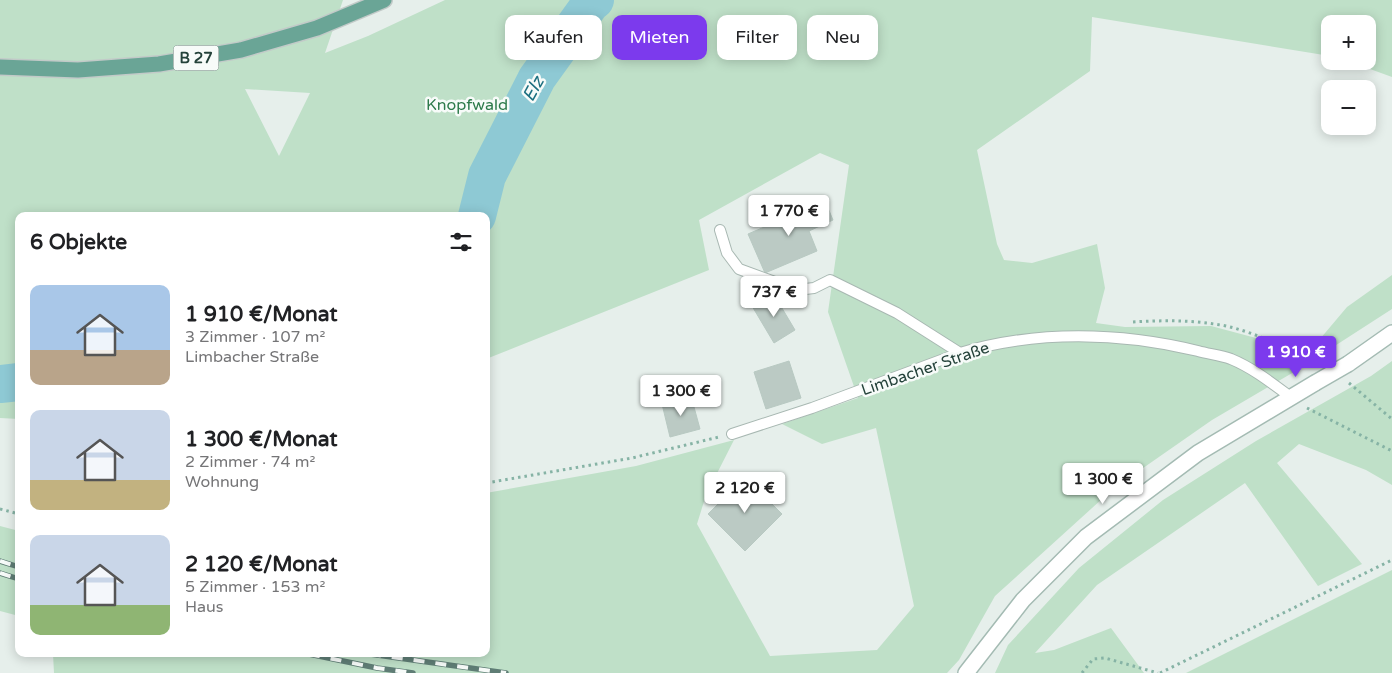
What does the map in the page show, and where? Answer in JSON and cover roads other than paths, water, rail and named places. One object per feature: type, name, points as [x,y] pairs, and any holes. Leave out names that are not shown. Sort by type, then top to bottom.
[{"type":"main road","name":"B 27","points":[[0,68],[78,70],[168,63],[241,50],[307,31],[384,0]]},
{"type":"main road","points":[[966,673],[1023,600],[1086,537],[1198,453],[1316,383],[1345,371],[1392,333]]},
{"type":"lane","points":[[720,230],[726,253],[739,270],[797,290],[814,288],[830,280],[897,313],[960,353]]},
{"type":"lane","name":"Limbacher Straße","points":[[732,434],[812,408],[960,353],[1023,339],[1096,336],[1172,344],[1231,360],[1256,373],[1292,398]]},
{"type":"waterway","name":"Elz","points":[[478,212],[487,176],[537,78],[595,0]]},
{"type":"waterway","name":"Elz","points":[[0,384],[15,382]]},
{"type":"railway","points":[[0,561],[15,566]]},
{"type":"railway","points":[[0,573],[15,578]]},
{"type":"railway","points":[[324,657],[413,673]]},
{"type":"railway","points":[[391,657],[506,673]]},
{"type":"park label","name":"Knopfwald","points":[[467,104]]}]
